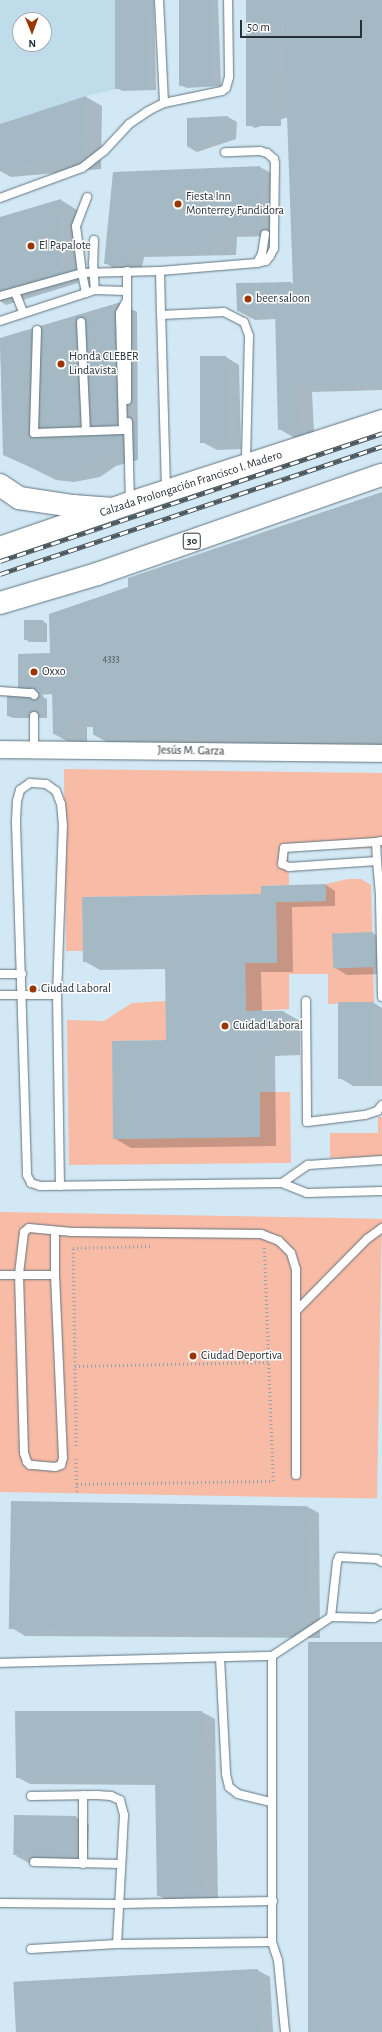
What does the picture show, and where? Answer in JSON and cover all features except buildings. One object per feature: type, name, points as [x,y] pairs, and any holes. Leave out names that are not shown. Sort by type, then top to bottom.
[{"type":"main road","name":"Calzada Prolongación Francisco I. Madero","points":[[0,548],[122,506],[382,421]]},
{"type":"main road","name":"30","points":[[0,602],[96,574],[382,475]]},
{"type":"main road","points":[[0,485],[19,498],[73,506],[122,506]]},
{"type":"street","name":"Jesús M. Garza","points":[[0,749],[382,753]]},
{"type":"lane","points":[[159,0],[164,103]]},
{"type":"lane","points":[[0,198],[82,168],[104,150],[134,120],[164,103],[222,91],[228,85],[228,0]]},
{"type":"lane","points":[[0,296],[94,271],[160,270],[257,263],[266,261],[274,248],[275,164],[271,156],[260,151],[225,152]]},
{"type":"lane","points":[[86,293],[76,226],[87,197]]},
{"type":"lane","points":[[257,263],[262,254],[265,234]]},
{"type":"lane","points":[[94,240],[94,271],[96,290]]},
{"type":"lane","points":[[160,270],[166,492]]},
{"type":"lane","points":[[122,506],[127,271]]},
{"type":"lane","points":[[0,321],[23,312],[96,290],[126,291]]},
{"type":"lane","points":[[15,292],[23,312]]},
{"type":"lane","points":[[37,330],[34,433],[123,430],[120,313],[127,300]]},
{"type":"lane","points":[[161,315],[224,312],[244,322],[248,336],[246,466]]},
{"type":"lane","points":[[81,322],[86,431]]},
{"type":"lane","points":[[0,691],[32,693],[34,695]]},
{"type":"lane","points":[[34,716],[34,749]]},
{"type":"lane","points":[[60,1186],[57,995],[62,804],[56,791],[46,784],[30,784],[20,790],[17,802],[27,1175],[30,1183],[40,1186],[60,1186],[282,1182],[307,1193],[382,1191]]},
{"type":"lane","points":[[377,861],[289,867],[282,864],[284,848],[379,842],[377,861],[380,899],[382,997]]},
{"type":"lane","points":[[0,974],[22,974]]},
{"type":"lane","points":[[0,995],[57,995]]},
{"type":"lane","points":[[306,1001],[307,1122],[365,1115],[377,1111],[382,1105]]},
{"type":"lane","points":[[282,1182],[308,1165],[382,1160]]},
{"type":"lane","points":[[56,1231],[55,1275],[63,1458],[61,1465],[55,1467],[30,1465],[27,1462],[24,1453],[19,1274],[24,1232],[29,1228],[56,1231],[261,1234],[279,1241],[291,1254],[296,1269],[296,1475]]},
{"type":"lane","points":[[297,1310],[367,1239],[382,1228]]},
{"type":"lane","points":[[0,1275],[55,1275]]},
{"type":"lane","points":[[331,1617],[337,1562],[339,1557],[376,1559],[382,1562]]},
{"type":"lane","points":[[0,1663],[272,1656],[331,1617],[374,1618],[382,1614]]},
{"type":"lane","points":[[272,1656],[272,1942],[278,1960],[285,2032]]},
{"type":"lane","points":[[220,1658],[226,1774],[230,1787],[238,1794],[271,1802]]},
{"type":"lane","points":[[83,1795],[83,1864]]},
{"type":"lane","points":[[31,1796],[112,1796],[120,1800],[124,1815],[117,1944]]},
{"type":"lane","points":[[34,1862],[122,1864]]},
{"type":"lane","points":[[0,1903],[120,1904],[273,1901]]},
{"type":"lane","points":[[31,1949],[117,1944],[272,1942]]},
{"type":"path","points":[[77,1484],[273,1481],[264,1245]]},
{"type":"path","points":[[77,1493],[73,1248],[153,1246]]},
{"type":"path","points":[[75,1366],[268,1362]]},
{"type":"shaded area","points":[[0,0],[115,0],[117,89],[86,96],[0,124]]},
{"type":"shaded area","points":[[64,769],[382,773],[382,848],[288,850],[289,885],[261,886],[261,894],[82,897],[83,951],[66,951]]},
{"type":"shaded area","points":[[348,879],[361,879],[371,885],[374,1002],[328,1004],[328,974],[289,974],[289,1009],[246,1011],[245,963],[277,963],[276,902],[326,901],[326,884]]},
{"type":"shaded area","points":[[166,1001],[166,1040],[112,1041],[114,1139],[260,1137],[260,1092],[290,1092],[291,1163],[69,1165],[67,1020],[104,1021],[132,1003]]},
{"type":"shaded area","points":[[378,1117],[382,1117],[382,1157],[330,1158],[330,1133],[378,1133]]},
{"type":"shaded area","name":"Ciudad Deportiva","points":[[0,1212],[382,1219],[377,1499],[0,1492]]},
{"type":"railway","points":[[0,561],[382,433]]},
{"type":"railway","points":[[0,574],[382,446]]},
{"type":"place","name":"Fiesta Inn Monterrey Fundidora","points":[[178,204]]},
{"type":"place","name":"El Papalote","points":[[31,246]]},
{"type":"place","name":"beer saloon","points":[[248,299]]},
{"type":"place","name":"Honda CLEBER Lindavista","points":[[61,364]]},
{"type":"place","name":"Oxxo","points":[[34,672]]},
{"type":"place","name":"Ciudad Laboral","points":[[33,989]]},
{"type":"place","name":"Cuidad Laboral","points":[[225,1026]]},
{"type":"place","name":"Ciudad Deportiva","points":[[193,1356]]}]
